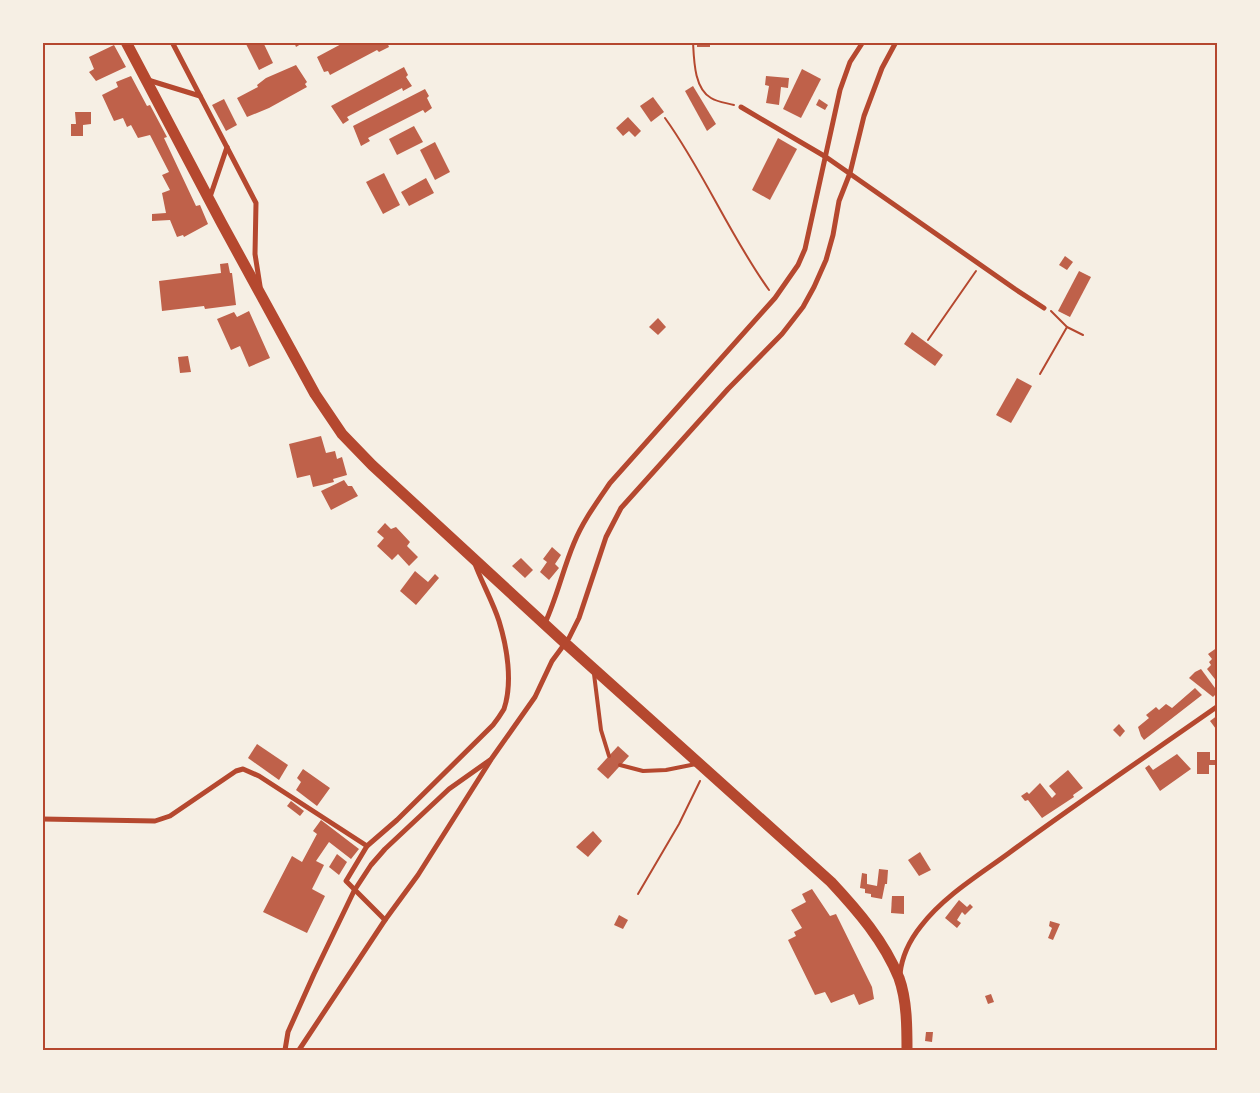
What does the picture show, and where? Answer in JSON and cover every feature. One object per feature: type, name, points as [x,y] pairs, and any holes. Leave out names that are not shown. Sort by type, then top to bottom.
[{"type":"main road","points":[[126,42],[209,200],[315,394],[342,434],[372,465],[593,669],[831,882],[850,902],[867,922],[899,979],[905,1009],[907,1050]]},
{"type":"street","points":[[172,42],[256,203],[255,254],[262,296]]},
{"type":"street","points":[[544,623],[554,603],[574,541],[610,482],[776,298],[798,265],[805,249],[840,90],[850,62],[863,42]]},
{"type":"street","points":[[299,1050],[453,822],[492,758],[535,697],[552,661],[569,638],[579,618],[606,536],[621,508],[728,389],[782,334],[803,307],[826,260],[839,201],[850,173],[864,116],[882,68],[896,42]]},
{"type":"street","points":[[145,79],[200,96]]},
{"type":"street","points":[[741,107],[826,157],[1044,308]]},
{"type":"street","points":[[209,200],[227,147]]},
{"type":"street","points":[[385,920],[346,881],[368,846],[493,725],[503,711],[507,698],[507,656],[498,620],[472,556]]},
{"type":"street","points":[[899,979],[902,957],[910,941],[922,924],[946,901],[1074,806],[1218,706]]},
{"type":"street","points":[[285,1050],[288,1032],[354,890],[371,865],[385,849],[449,789],[492,758]]},
{"type":"street","points":[[42,819],[155,821],[170,816],[236,771],[243,770],[259,776],[368,846]]},
{"type":"lane","points":[[593,669],[601,730],[609,756]]},
{"type":"lane","points":[[620,765],[643,771],[703,767]]},
{"type":"path","points":[[693,42],[698,77],[702,89],[711,98],[741,107]]},
{"type":"path","points":[[664,118],[682,141],[738,241],[776,298]]},
{"type":"path","points":[[928,340],[980,265]]},
{"type":"path","points":[[1044,308],[1068,327],[1083,335]]},
{"type":"path","points":[[1040,374],[1068,327]]},
{"type":"path","points":[[638,894],[679,824],[703,767]]},
{"type":"building","points":[[245,42],[263,42],[273,63],[259,70]]},
{"type":"building","points":[[294,42],[304,42],[296,47]]},
{"type":"building","points":[[345,42],[387,42],[389,47],[379,52],[377,50],[330,75],[328,71],[324,72],[317,57]]},
{"type":"building","points":[[697,42],[710,42],[710,47],[697,47]]},
{"type":"building","points":[[114,45],[126,67],[96,81],[89,72],[94,69],[89,57]]},
{"type":"building","points":[[296,65],[307,82],[305,84],[307,87],[269,108],[247,117],[237,98],[258,87],[257,85],[266,78]]},
{"type":"building","points":[[404,67],[408,75],[406,77],[412,86],[403,91],[402,88],[347,117],[349,120],[343,124],[331,106]]},
{"type":"building","points":[[802,69],[821,79],[801,118],[783,109]]},
{"type":"building","points":[[131,76],[147,106],[150,105],[167,137],[164,138],[196,206],[200,205],[208,224],[184,237],[183,235],[177,237],[170,220],[152,221],[152,214],[166,213],[162,193],[170,190],[162,175],[169,172],[150,135],[138,138],[131,125],[127,127],[123,118],[114,121],[102,95],[118,87],[116,82]]},
{"type":"building","points":[[766,76],[789,78],[788,88],[781,87],[779,105],[766,103],[769,86],[765,85]]},
{"type":"building","points":[[693,86],[716,124],[707,131],[685,91]]},
{"type":"building","points":[[425,89],[432,108],[425,113],[423,110],[368,138],[370,141],[361,146],[353,126]]},
{"type":"building","points":[[653,97],[664,112],[651,122],[640,106]]},
{"type":"building","points":[[224,99],[237,125],[226,131],[212,105]]},
{"type":"building","points":[[819,99],[828,105],[825,110],[816,105]]},
{"type":"building","points":[[75,112],[91,112],[91,124],[83,125],[83,136],[71,136],[71,124],[76,124]]},
{"type":"building","points":[[628,117],[641,131],[635,137],[629,131],[623,136],[616,128]]},
{"type":"building","points":[[414,126],[423,142],[397,155],[389,139]]},
{"type":"building","points":[[778,138],[797,149],[770,200],[752,190]]},
{"type":"building","points":[[435,142],[450,172],[435,180],[420,150]]},
{"type":"building","points":[[384,173],[400,205],[383,214],[366,182]]},
{"type":"building","points":[[426,178],[434,193],[409,206],[401,192]]},
{"type":"building","points":[[1065,256],[1073,262],[1067,270],[1059,265]]},
{"type":"building","points":[[228,263],[230,273],[232,273],[236,305],[205,309],[204,306],[162,311],[159,281],[221,273],[220,264]]},
{"type":"building","points":[[1079,271],[1091,277],[1070,317],[1058,311]]},
{"type":"building","points":[[249,311],[270,358],[249,367],[240,346],[231,350],[217,319],[234,312],[237,317]]},
{"type":"building","points":[[658,318],[666,327],[658,335],[649,327]]},
{"type":"building","points":[[912,332],[943,355],[935,366],[904,344]]},
{"type":"building","points":[[188,356],[191,372],[180,373],[178,357]]},
{"type":"building","points":[[1017,378],[1032,386],[1011,423],[996,415]]},
{"type":"building","points":[[321,436],[326,453],[335,451],[337,459],[342,457],[347,475],[333,479],[334,482],[313,487],[310,475],[297,478],[289,444]]},
{"type":"building","points":[[344,480],[348,486],[352,486],[358,496],[331,510],[321,491]]},
{"type":"building","points":[[385,523],[391,529],[396,527],[410,542],[407,546],[418,557],[409,566],[398,554],[392,560],[377,546],[384,538],[377,532]]},
{"type":"building","points":[[552,547],[561,555],[555,564],[559,568],[549,580],[540,572],[547,562],[543,559]]},
{"type":"building","points":[[521,558],[533,570],[525,578],[512,566]]},
{"type":"building","points":[[415,571],[428,582],[435,574],[439,578],[416,605],[400,591]]},
{"type":"building","points":[[1218,647],[1218,683],[1207,669],[1211,665],[1209,662],[1212,659],[1208,654]]},
{"type":"building","points":[[1201,669],[1218,692],[1213,697],[1189,678]]},
{"type":"building","points":[[1195,688],[1202,695],[1144,740],[1138,727],[1149,718],[1146,715],[1156,707],[1159,710],[1166,704],[1172,708]]},
{"type":"building","points":[[1218,715],[1218,728],[1216,729],[1210,721]]},
{"type":"building","points":[[1119,724],[1125,731],[1120,737],[1113,730]]},
{"type":"building","points":[[257,744],[288,765],[279,780],[248,758]]},
{"type":"building","points":[[618,746],[629,756],[608,779],[597,769]]},
{"type":"building","points":[[1197,752],[1210,752],[1210,760],[1216,760],[1216,765],[1209,765],[1209,774],[1197,774]]},
{"type":"building","points":[[1177,754],[1191,769],[1160,791],[1145,768],[1149,765],[1153,770]]},
{"type":"building","points":[[303,769],[330,788],[317,806],[296,790],[301,782],[297,778]]},
{"type":"building","points":[[1068,770],[1083,788],[1073,795],[1074,797],[1042,818],[1028,800],[1025,801],[1021,796],[1027,792],[1029,794],[1040,783],[1052,798],[1056,794],[1049,786]]},
{"type":"building","points":[[291,801],[304,811],[300,816],[287,806]]},
{"type":"building","points":[[321,820],[359,849],[351,859],[329,842],[316,861],[324,865],[312,889],[325,896],[307,933],[263,912],[292,856],[302,862],[317,834],[313,831]]},
{"type":"building","points":[[593,831],[602,841],[588,857],[576,847]]},
{"type":"building","points":[[920,852],[931,870],[919,876],[908,860]]},
{"type":"building","points":[[337,854],[347,862],[339,875],[329,867]]},
{"type":"building","points":[[879,869],[888,870],[887,884],[885,884],[882,899],[871,897],[871,894],[865,893],[865,889],[860,888],[862,873],[867,874],[867,884],[877,886]]},
{"type":"building","points":[[812,889],[830,916],[836,914],[872,987],[874,999],[859,1005],[854,994],[831,1003],[825,992],[815,995],[788,940],[796,936],[794,932],[802,928],[791,910],[806,902],[802,894]]},
{"type":"building","points":[[892,896],[904,896],[904,914],[891,913]]},
{"type":"building","points":[[959,900],[967,907],[970,904],[973,907],[965,915],[962,912],[957,920],[961,923],[957,928],[945,918]]},
{"type":"building","points":[[619,915],[628,920],[623,929],[614,925]]},
{"type":"building","points":[[1050,921],[1060,924],[1053,940],[1048,938],[1052,928],[1049,926]]},
{"type":"building","points":[[991,994],[994,1002],[988,1004],[985,996]]},
{"type":"building","points":[[926,1032],[933,1032],[932,1042],[925,1041]]}]
